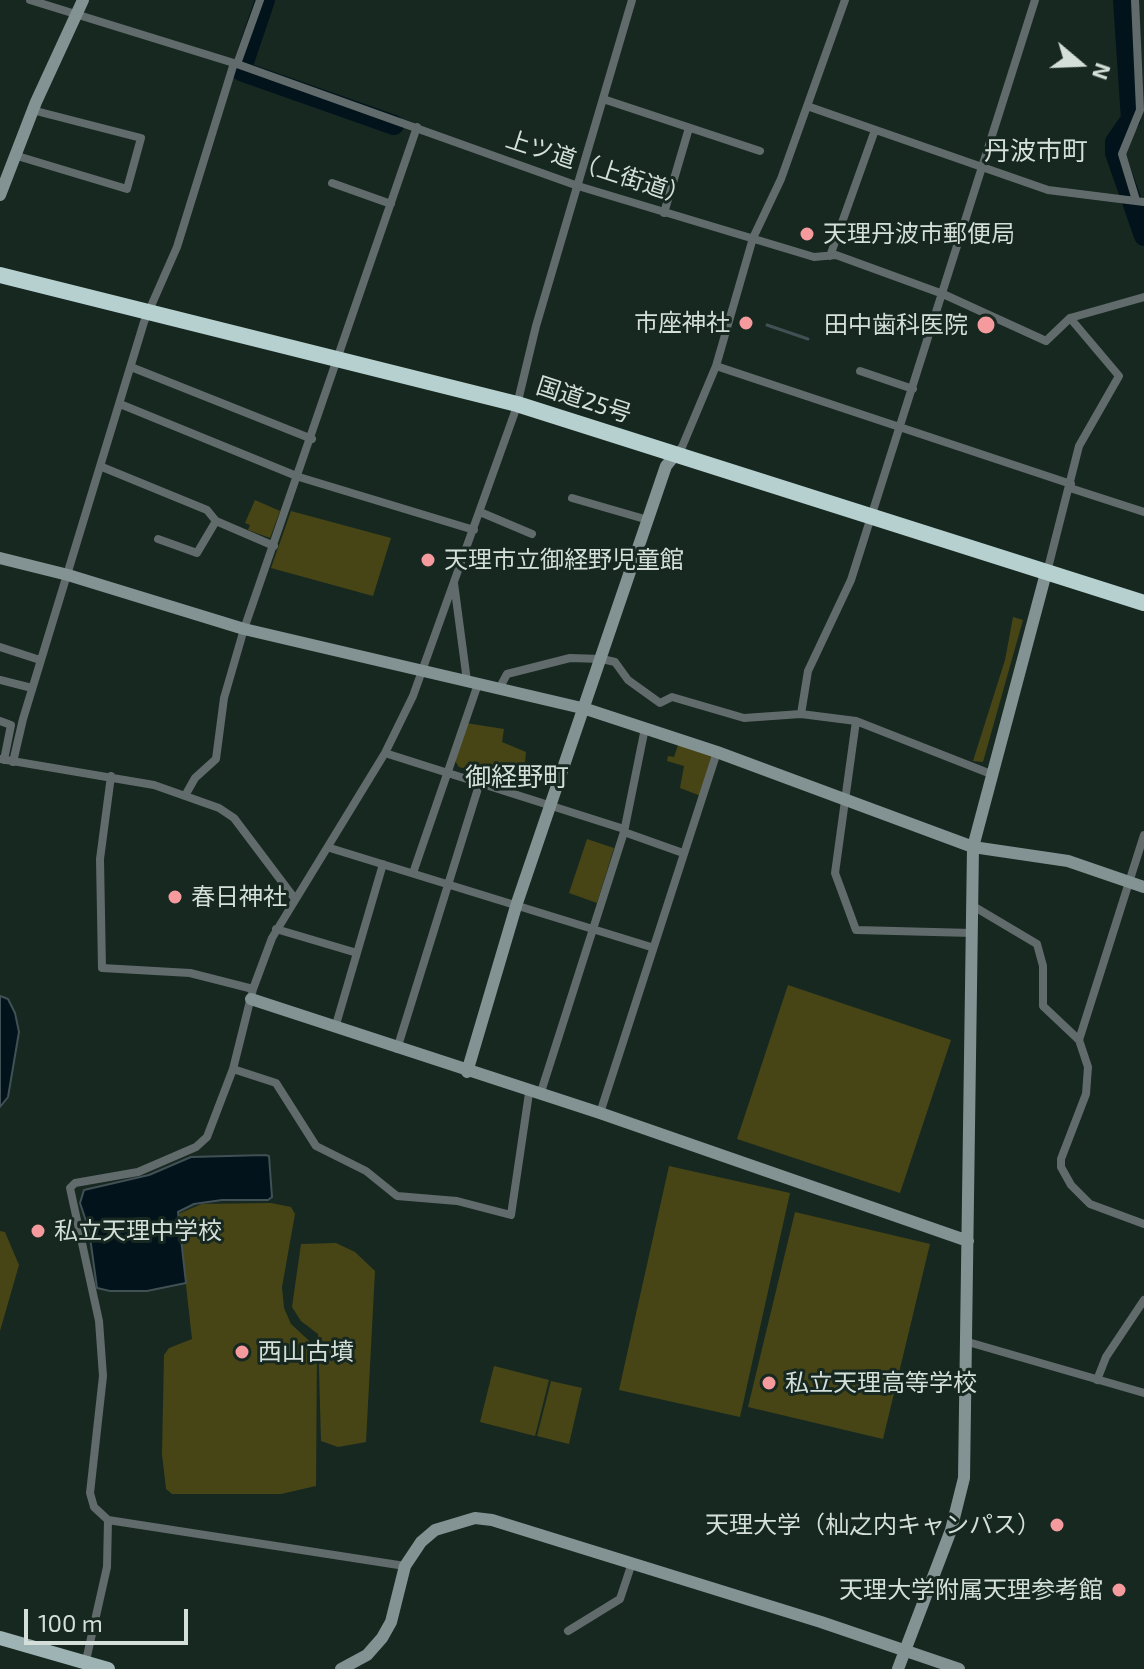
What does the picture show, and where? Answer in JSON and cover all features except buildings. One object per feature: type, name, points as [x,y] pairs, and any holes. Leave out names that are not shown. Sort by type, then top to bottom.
[{"type":"highway","name":"国道25号","points":[[0,275],[517,404],[1144,603]]},
{"type":"main road","points":[[0,1638],[61,1662],[108,1669]]},
{"type":"street","name":"上ツ道（上街道）","points":[[30,0],[235,64],[578,186],[814,257],[830,256],[943,294],[1046,341],[1070,318],[1144,297]]},
{"type":"street","points":[[0,195],[32,110],[83,0]]},
{"type":"street","points":[[6,760],[68,575],[148,312],[177,247],[235,64],[260,0]]},
{"type":"street","points":[[405,1566],[108,1520],[94,1507],[90,1493],[103,1376],[99,1321],[70,1188],[75,1183],[138,1172],[196,1147],[207,1137],[233,1069],[252,994],[276,929],[330,848],[405,714],[474,530],[517,404],[536,326],[632,0]]},
{"type":"street","points":[[467,1072],[517,903],[586,709],[666,466],[683,445],[716,366],[753,238],[781,179],[845,0]]},
{"type":"street","points":[[801,714],[808,671],[851,580],[1035,0]]},
{"type":"street","points":[[807,106],[1048,190],[1135,201],[1122,154],[1140,110],[1135,0]]},
{"type":"street","points":[[603,99],[760,151]]},
{"type":"street","points":[[14,155],[127,189],[141,138],[32,110]]},
{"type":"street","points":[[186,794],[195,778],[216,759],[224,698],[244,629],[299,477],[417,127]]},
{"type":"street","points":[[664,213],[689,128]]},
{"type":"street","points":[[830,256],[875,130]]},
{"type":"street","points":[[332,183],[391,204]]},
{"type":"street","points":[[898,1669],[951,1530],[961,1491],[966,1450],[973,847],[1079,446],[1119,376],[1070,318]]},
{"type":"street","points":[[716,366],[1144,512]]},
{"type":"street","points":[[131,367],[312,439]]},
{"type":"street","points":[[860,371],[913,389]]},
{"type":"street","points":[[120,404],[299,477],[474,530]]},
{"type":"street","points":[[102,467],[207,510],[216,521],[274,546]]},
{"type":"street","points":[[572,498],[648,520]]},
{"type":"street","points":[[480,512],[532,534]]},
{"type":"street","points":[[158,539],[197,553],[216,521]]},
{"type":"street","points":[[0,558],[68,575],[244,629],[586,709],[717,752],[973,847],[1040,855],[1144,887]]},
{"type":"street","points":[[413,873],[448,772],[473,683],[454,582]]},
{"type":"street","points":[[0,647],[40,660]]},
{"type":"street","points":[[499,689],[507,674],[570,658],[602,659],[615,662],[628,680],[660,703],[672,697],[744,718],[801,714],[856,721],[991,774]]},
{"type":"street","points":[[0,680],[32,688]]},
{"type":"street","points":[[0,721],[11,725],[6,760]]},
{"type":"street","points":[[856,721],[835,873],[856,930],[972,933]]},
{"type":"street","points":[[233,1069],[276,1083],[316,1146],[366,1171],[397,1196],[457,1201],[511,1215],[535,1094],[624,830],[645,728]]},
{"type":"street","points":[[600,1113],[651,947],[717,752]]},
{"type":"street","points":[[385,753],[552,804],[683,853]]},
{"type":"street","points":[[6,760],[111,776],[186,794],[234,818],[295,899]]},
{"type":"street","points":[[111,776],[100,859],[102,968],[190,973],[335,1028],[600,1113],[968,1241]]},
{"type":"street","points":[[397,1049],[446,883],[480,782]]},
{"type":"street","points":[[1144,835],[1079,1040],[1089,1080],[1061,1167],[1071,1185],[1090,1204],[1144,1224]]},
{"type":"street","points":[[330,848],[517,903],[651,947]]},
{"type":"street","points":[[335,1028],[383,864]]},
{"type":"street","points":[[973,906],[1037,944],[1043,966],[1043,1006],[1079,1040]]},
{"type":"street","points":[[276,929],[357,953]]},
{"type":"street","points":[[1097,1380],[1106,1357],[1144,1300]]},
{"type":"street","points":[[968,1342],[1144,1393]]},
{"type":"street","points":[[341,1669],[367,1655],[382,1638],[391,1622],[405,1566],[435,1530],[475,1518],[632,1563],[959,1669]]},
{"type":"street","points":[[84,1666],[107,1567],[108,1520]]},
{"type":"street","points":[[568,1631],[620,1599],[632,1563]]},
{"type":"shaded area","points":[[255,500],[280,511],[270,538],[248,530],[250,525],[245,523]]},
{"type":"shaded area","points":[[291,511],[391,538],[373,596],[271,568]]},
{"type":"shaded area","points":[[1013,617],[1023,620],[983,762],[973,761],[1005,660]]},
{"type":"shaded area","points":[[466,723],[504,729],[502,742],[526,752],[523,785],[459,767],[454,759]]},
{"type":"shaded area","points":[[679,742],[715,754],[701,796],[680,788],[684,766],[667,761],[668,756],[674,757]]},
{"type":"shaded area","points":[[587,839],[614,848],[597,903],[569,893]]},
{"type":"shaded area","points":[[788,985],[951,1040],[900,1193],[737,1139]]},
{"type":"shaded area","points":[[0,996],[8,999],[19,1032],[8,1097],[0,1107]]},
{"type":"shaded area","points":[[269,1156],[272,1197],[268,1200],[222,1200],[194,1204],[178,1212],[186,1283],[147,1291],[97,1288],[89,1230],[80,1203],[84,1190],[149,1175],[191,1157]]},
{"type":"shaded area","points":[[669,1166],[790,1193],[740,1417],[619,1390]]},
{"type":"shaded area","name":"西山古墳","points":[[271,1203],[291,1207],[295,1214],[282,1287],[284,1308],[291,1324],[317,1348],[316,1486],[281,1494],[172,1494],[166,1489],[162,1454],[164,1355],[169,1348],[192,1339],[178,1214],[202,1204]]},
{"type":"shaded area","points":[[795,1212],[930,1244],[883,1439],[748,1407]]},
{"type":"shaded area","points":[[0,1231],[5,1232],[19,1265],[0,1331]]},
{"type":"shaded area","points":[[336,1243],[355,1252],[375,1271],[366,1442],[338,1447],[321,1441],[318,1334],[301,1321],[292,1307],[301,1244]]},
{"type":"shaded area","points":[[494,1366],[549,1380],[535,1436],[480,1422]]},
{"type":"shaded area","points":[[551,1381],[582,1388],[569,1444],[537,1436]]},
{"type":"waterway","points":[[265,0],[241,71],[394,125]]},
{"type":"waterway","points":[[1123,0],[1131,119],[1115,142],[1115,153],[1144,236]]},
{"type":"waterway","points":[[767,325],[808,339]]},
{"type":"place","name":"天理丹波市郵便局","points":[[807,234]]},
{"type":"place","name":"市座神社","points":[[746,323]]},
{"type":"place","name":"田中歯科医院","points":[[986,325]]},
{"type":"place","name":"天理市立御経野児童館","points":[[428,560]]},
{"type":"place","name":"春日神社","points":[[175,897]]},
{"type":"place","name":"私立天理中学校","points":[[38,1231]]},
{"type":"place","name":"西山古墳","points":[[242,1352]]},
{"type":"place","name":"私立天理高等学校","points":[[769,1383]]},
{"type":"place","name":"天理大学（杣之内キャンパス）","points":[[1057,1525]]},
{"type":"place","name":"天理大学附属天理参考館","points":[[1119,1590]]},
{"type":"district","name":"丹波市町","points":[[1036,151]]},
{"type":"district","name":"御経野町","points":[[517,777]]}]
